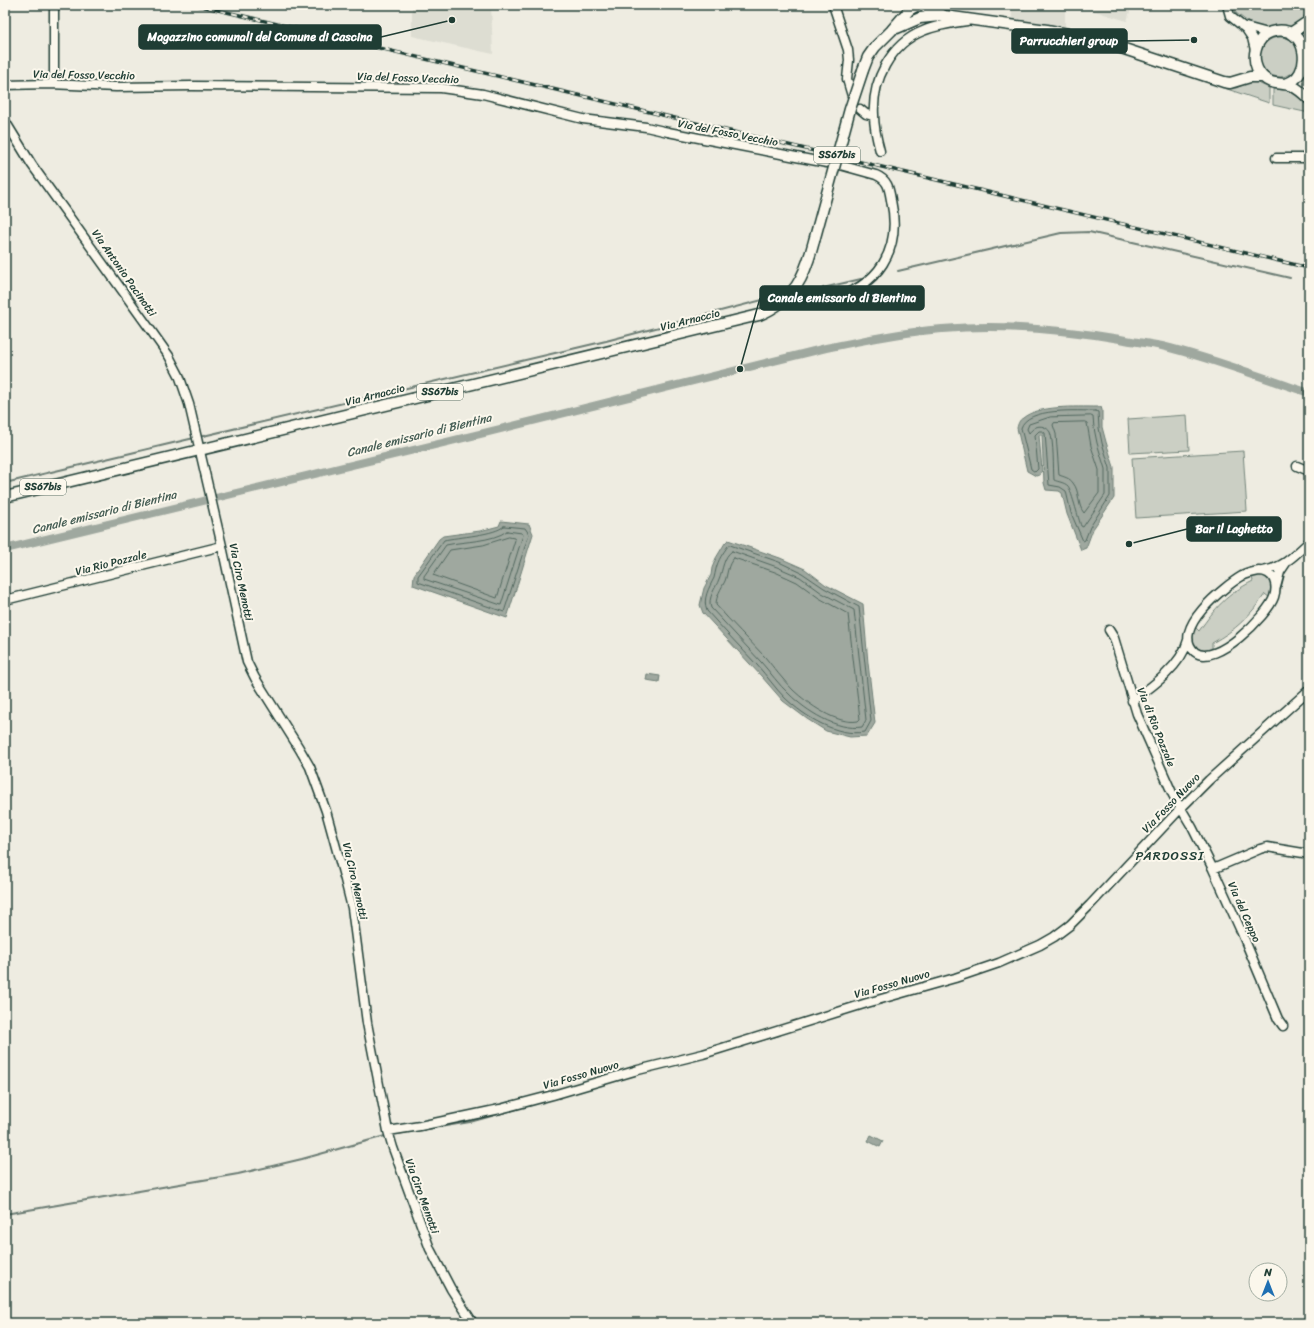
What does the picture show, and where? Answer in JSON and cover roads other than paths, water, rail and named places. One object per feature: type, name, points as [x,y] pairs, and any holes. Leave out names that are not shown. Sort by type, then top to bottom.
[{"type":"main road","points":[[902,5],[903,22]]},
{"type":"main road","points":[[921,5],[945,16],[1047,30],[1094,39],[1214,79],[1230,82],[1250,77],[1263,77]]},
{"type":"main road","name":"SS67bis","points":[[903,22],[915,15],[921,5]]},
{"type":"main road","name":"Via Arnaccio","points":[[5,497],[198,441],[747,318],[771,310],[792,294],[806,268],[850,109],[863,70],[871,52],[891,31],[903,22],[924,17],[945,16]]},
{"type":"main road","points":[[1291,33],[1309,21]]},
{"type":"main road","points":[[1284,84],[1294,80],[1303,70],[1307,61],[1306,52],[1300,39],[1291,33],[1280,31],[1268,33],[1260,40],[1255,50],[1254,61],[1259,72],[1263,77],[1272,82],[1296,88],[1309,99]]},
{"type":"main road","points":[[1306,52],[1309,37]]},
{"type":"main road","points":[[1214,79],[1230,78],[1239,75],[1246,71],[1254,61]]},
{"type":"main road","points":[[1303,70],[1304,84],[1309,93]]},
{"type":"street","points":[[50,84],[53,82],[54,75],[54,5]]},
{"type":"street","points":[[833,5],[848,50],[847,79],[852,96]]},
{"type":"street","points":[[1227,5],[1230,16],[1242,26],[1252,38],[1255,50]]},
{"type":"street","points":[[880,152],[874,116],[874,100],[880,76],[892,55],[902,44],[929,28],[946,24],[974,21]]},
{"type":"street","points":[[1242,26],[1268,33]]},
{"type":"street","name":"Via del Fosso Vecchio","points":[[5,85],[50,84],[116,87],[192,86],[442,88],[484,94],[583,119],[646,126],[828,163]]},
{"type":"street","points":[[860,109],[866,114],[874,116]]},
{"type":"street","name":"Via Antonio Pacinotti","points":[[5,121],[32,165],[169,356],[182,382],[198,441]]},
{"type":"street","points":[[1276,158],[1309,158]]},
{"type":"street","points":[[792,294],[800,300],[808,302],[821,301],[843,296],[858,289],[879,269],[889,251],[894,235],[894,218],[886,182],[882,178],[840,165]]},
{"type":"street","name":"Via Ciro Menotti","points":[[198,441],[245,654],[250,669],[306,761],[316,782],[328,818],[352,908],[367,1023],[388,1131],[394,1152],[430,1249],[458,1302],[473,1323]]},
{"type":"street","points":[[1297,466],[1309,471]]},
{"type":"street","points":[[1132,701],[1148,690],[1177,662],[1184,652],[1189,638],[1190,629],[1195,620],[1216,595],[1243,576],[1253,572],[1274,569],[1286,562],[1309,542]]},
{"type":"street","name":"Via Rio Pozzale","points":[[5,600],[222,546]]},
{"type":"street","points":[[1177,662],[1198,654],[1212,654],[1249,630],[1270,605],[1275,595],[1280,572],[1286,562]]},
{"type":"street","points":[[1264,571],[1272,576],[1276,587]]},
{"type":"street","name":"Via di Rio Pozzale","points":[[1109,630],[1114,638],[1132,701],[1173,795],[1181,808]]},
{"type":"street","points":[[1189,638],[1192,649],[1198,654]]},
{"type":"street","name":"Via Fosso Nuovo","points":[[388,1131],[420,1126],[500,1108],[553,1095],[638,1070],[703,1054],[853,1007],[955,978],[1017,956],[1044,943],[1070,925],[1209,780],[1309,690]]},
{"type":"street","name":"Via del Ceppo","points":[[1181,808],[1192,826],[1213,869],[1283,1026]]},
{"type":"street","points":[[1213,869],[1267,847],[1309,854]]},
{"type":"water","points":[[1069,407],[1101,407],[1102,427],[1114,467],[1114,498],[1093,529],[1086,548],[1081,550],[1067,514],[1062,493],[1059,491],[1046,490],[1044,483],[1042,435],[1039,435],[1042,470],[1040,475],[1036,476],[1027,471],[1017,428],[1022,419],[1038,411]]},
{"type":"water","points":[[501,521],[529,524],[533,534],[507,618],[413,585],[414,575],[439,539],[443,536],[480,531],[499,526]]},
{"type":"water","points":[[728,540],[780,558],[805,569],[826,585],[863,604],[875,723],[867,736],[850,737],[826,731],[783,701],[703,613],[700,605],[704,588],[711,575],[716,558]]},
{"type":"water","points":[[647,674],[660,676],[659,682],[646,680]]},
{"type":"water","points":[[871,1135],[883,1141],[880,1147],[868,1141]]},
{"type":"waterway","points":[[898,271],[1061,233],[1089,232],[1290,278]]},
{"type":"waterway","points":[[823,288],[861,279]]},
{"type":"waterway","points":[[199,437],[606,341],[770,298]]},
{"type":"waterway","name":"Canale emissario di Bientina","points":[[5,549],[484,433],[826,348],[927,330],[1009,327],[1098,335],[1162,346],[1199,356],[1309,393]]},
{"type":"waterway","points":[[5,483],[194,438]]},
{"type":"waterway","points":[[748,1044],[780,1035]]},
{"type":"waterway","points":[[397,1134],[470,1122],[517,1109]]},
{"type":"waterway","points":[[5,1214],[238,1174],[302,1159],[385,1136]]},
{"type":"railway","points":[[197,5],[1309,268]]},
{"type":"place","name":"Magazzino comunali del Comune di Cascina","points":[[452,20]]},
{"type":"place","name":"Parrucchieri group","points":[[1194,40]]},
{"type":"place","name":"Canale emissario di Bientina","points":[[740,369]]},
{"type":"place","name":"Bar il Laghetto","points":[[1129,544]]},
{"type":"district","name":"PARDOSSI","points":[[1170,855]]}]
